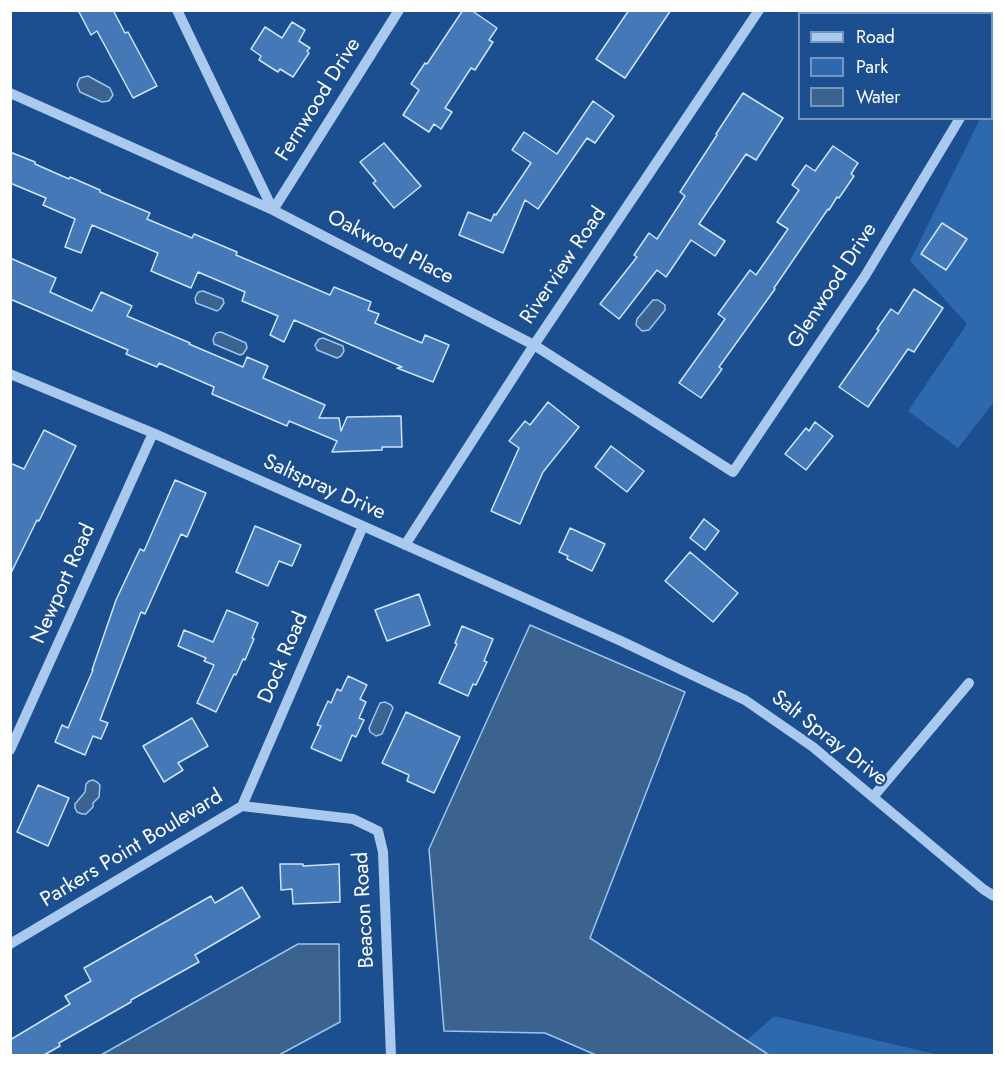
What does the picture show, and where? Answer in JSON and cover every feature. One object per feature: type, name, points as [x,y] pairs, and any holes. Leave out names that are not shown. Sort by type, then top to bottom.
[{"type":"street","points":[[177,10],[273,210]]},
{"type":"street","name":"Fernwood Drive","points":[[273,210],[399,10]]},
{"type":"street","name":"Riverview Road","points":[[405,545],[534,345],[759,10]]},
{"type":"street","name":"Oakwood Place","points":[[10,93],[273,210],[534,345],[733,472]]},
{"type":"street","name":"Glenwood Drive","points":[[733,472],[865,276],[959,120]]},
{"type":"street","name":"Saltspray Drive","points":[[10,374],[153,433],[621,641]]},
{"type":"street","name":"Newport Road","points":[[10,750],[153,433]]},
{"type":"street","name":"Dock Road","points":[[242,806],[363,526]]},
{"type":"street","name":"Salt Spray Drive","points":[[621,641],[745,700],[813,747],[994,896]]},
{"type":"street","points":[[873,797],[969,683]]},
{"type":"street","name":"Parkers Point Boulevard","points":[[10,944],[242,806]]},
{"type":"street","name":"Beacon Road","points":[[242,806],[352,819],[378,831],[383,852],[391,1056]]},
{"type":"green space","points":[[994,11],[994,79],[993,12],[909,12]]},
{"type":"green space","points":[[994,90],[994,402],[958,448],[908,411],[967,324],[910,261],[980,120],[993,120]]},
{"type":"green space","points":[[774,1016],[939,1055],[769,1055],[746,1041]]},
{"type":"water","points":[[88,76],[110,88],[113,95],[109,101],[102,102],[80,92],[77,85],[80,78]]},
{"type":"water","points":[[203,291],[223,299],[224,303],[220,309],[217,311],[196,303],[195,298],[198,292]]},
{"type":"water","points":[[653,300],[658,300],[665,305],[665,310],[649,330],[642,331],[636,325],[637,319]]},
{"type":"water","points":[[221,332],[246,343],[247,348],[243,354],[240,355],[214,344],[213,339],[216,333]]},
{"type":"water","points":[[323,338],[343,346],[344,351],[341,356],[337,358],[317,350],[315,345],[319,339]]},
{"type":"water","points":[[530,625],[685,692],[590,938],[769,1055],[596,1055],[545,1033],[444,1031],[429,849]]},
{"type":"water","points":[[385,702],[393,708],[382,734],[376,736],[370,732],[369,728],[380,703]]},
{"type":"water","points":[[93,780],[100,785],[99,797],[86,814],[77,812],[75,804],[85,792],[86,784]]},
{"type":"water","points":[[298,944],[339,944],[340,1022],[279,1055],[101,1055]]},
{"type":"building","points":[[78,10],[113,10],[125,33],[128,32],[157,86],[133,98],[97,31],[91,35]]},
{"type":"building","points":[[463,10],[471,10],[497,28],[489,40],[493,42],[475,70],[471,68],[445,108],[452,112],[441,129],[434,124],[429,132],[403,115],[419,90],[411,84]]},
{"type":"building","points":[[629,10],[671,10],[625,78],[596,59]]},
{"type":"building","points":[[292,22],[305,30],[299,41],[310,48],[293,77],[280,69],[278,72],[259,60],[261,56],[251,49],[265,27],[282,38]]},
{"type":"building","points":[[743,93],[783,118],[756,160],[746,154],[699,224],[725,241],[715,256],[691,240],[666,277],[657,270],[619,319],[600,304],[637,257],[634,255],[649,233],[657,239],[685,196],[680,192]]},
{"type":"building","points":[[593,101],[614,116],[595,143],[587,138],[538,209],[525,200],[503,253],[459,235],[468,212],[491,221],[531,163],[512,150],[524,132],[557,154]]},
{"type":"building","points":[[384,143],[421,186],[394,208],[373,183],[376,181],[360,162]]},
{"type":"building","points":[[833,146],[858,163],[851,174],[854,176],[839,198],[837,197],[828,209],[775,289],[719,367],[722,369],[701,398],[679,383],[725,319],[718,314],[750,270],[756,275],[788,229],[777,222],[799,190],[792,185],[806,165],[815,171]]},
{"type":"building","points":[[10,152],[150,213],[147,219],[192,238],[194,234],[237,252],[236,255],[330,295],[334,287],[371,302],[368,310],[379,314],[375,323],[422,343],[425,335],[449,345],[433,382],[397,368],[402,367],[294,320],[284,342],[270,335],[278,316],[242,301],[245,292],[198,272],[191,288],[151,271],[158,253],[92,225],[81,253],[65,247],[75,219],[43,205],[46,198],[10,183]]},
{"type":"building","points":[[942,223],[967,239],[946,270],[921,254]]},
{"type":"building","points":[[10,258],[56,278],[50,292],[92,311],[101,292],[132,306],[127,316],[189,344],[243,367],[247,357],[268,366],[263,378],[325,405],[319,418],[339,418],[341,431],[347,417],[401,416],[402,447],[332,452],[337,441],[289,421],[287,426],[212,394],[214,387],[159,363],[157,367],[126,354],[128,350],[10,299]]},
{"type":"building","points":[[914,289],[943,308],[914,352],[908,349],[868,407],[839,387],[891,309],[898,314]]},
{"type":"building","points":[[548,402],[579,427],[543,472],[520,524],[491,511],[519,448],[509,441],[525,421],[530,425]]},
{"type":"building","points":[[815,422],[833,436],[806,470],[785,454],[806,428],[809,431]]},
{"type":"building","points":[[44,430],[76,446],[10,575],[10,463],[24,469]]},
{"type":"building","points":[[611,446],[644,471],[627,492],[595,467]]},
{"type":"building","points":[[175,480],[206,493],[187,537],[181,534],[145,614],[141,612],[100,720],[108,723],[101,739],[93,736],[85,755],[55,742],[62,725],[68,728],[93,670],[116,600],[140,549],[144,551]]},
{"type":"building","points":[[704,519],[719,531],[705,550],[690,538]]},
{"type":"building","points":[[255,526],[301,545],[292,566],[279,561],[268,586],[236,572]]},
{"type":"building","points":[[570,528],[605,544],[592,571],[567,559],[568,556],[559,552]]},
{"type":"building","points":[[690,552],[738,593],[713,622],[665,581]]},
{"type":"building","points":[[419,594],[430,625],[387,641],[375,610]]},
{"type":"building","points":[[227,610],[258,623],[245,660],[243,659],[236,675],[234,674],[216,712],[197,703],[214,665],[204,661],[206,658],[178,646],[184,630],[213,642]]},
{"type":"building","points":[[462,626],[493,639],[484,661],[487,662],[468,696],[439,683],[457,644],[455,643]]},
{"type":"building","points":[[348,676],[367,685],[360,699],[366,702],[359,718],[364,720],[356,737],[352,735],[341,761],[311,748],[321,726],[317,725],[328,701],[331,703],[337,689],[341,691]]},
{"type":"building","points":[[406,712],[460,737],[434,793],[407,781],[409,775],[382,763]]},
{"type":"building","points":[[192,718],[208,746],[178,763],[183,770],[164,782],[143,746]]},
{"type":"building","points":[[38,785],[69,798],[48,846],[17,832]]},
{"type":"building","points":[[280,864],[303,864],[303,866],[339,864],[340,902],[293,904],[292,889],[281,890]]},
{"type":"building","points":[[242,887],[260,917],[195,955],[199,962],[59,1043],[60,1046],[44,1055],[10,1055],[10,1040],[70,1004],[65,996],[91,981],[84,968],[211,896],[215,903]]}]
